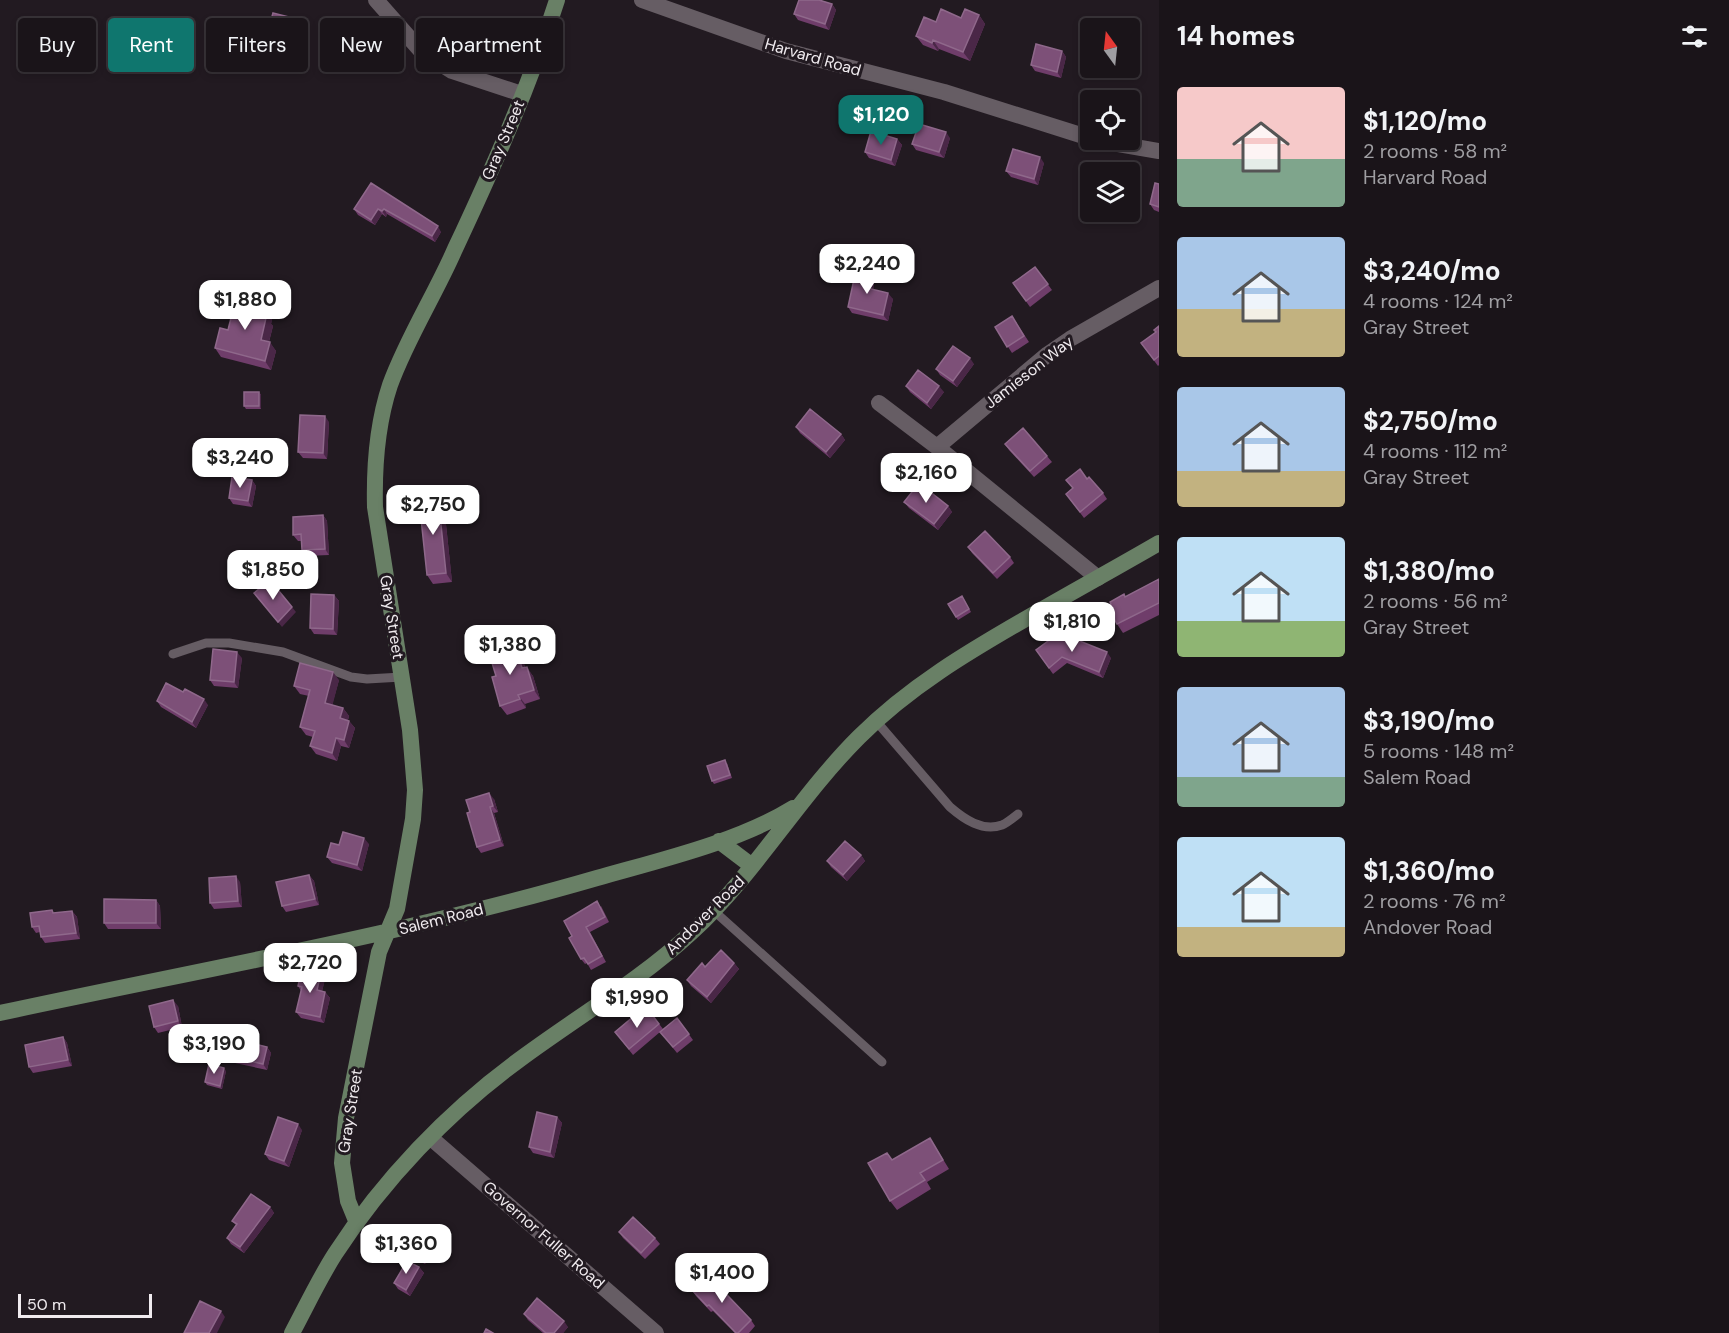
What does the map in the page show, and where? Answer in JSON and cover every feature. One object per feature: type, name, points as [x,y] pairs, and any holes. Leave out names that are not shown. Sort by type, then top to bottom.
[{"type":"main road","name":"Gray Street","points":[[357,1223],[348,1201],[342,1163],[346,1118],[379,952],[397,909],[413,819],[414,760],[375,507],[374,475],[382,415],[399,362],[443,276],[487,179],[557,0]]},
{"type":"main road","name":"Andover Road","points":[[292,1333],[333,1258],[357,1223],[399,1170],[463,1105],[492,1080],[628,983],[676,946],[714,911],[800,803],[876,721],[914,689],[960,656],[1159,543]]},
{"type":"main road","name":"Salem Road","points":[[0,1012],[387,932],[566,888],[719,841],[782,814],[800,803]]},
{"type":"main road","points":[[719,841],[752,866]]},
{"type":"street","points":[[376,0],[421,51],[452,71],[522,94]]},
{"type":"street","name":"Harvard Road","points":[[642,0],[786,51],[944,92],[1080,135]]},
{"type":"street","points":[[1140,148],[1159,151]]},
{"type":"street","name":"Jamieson Way","points":[[937,447],[1048,354],[1093,325],[1159,288]]},
{"type":"street","points":[[879,403],[937,447],[1098,578]]},
{"type":"street","name":"Governor Fuller Road","points":[[431,1138],[656,1333]]},
{"type":"lane","points":[[173,654],[206,643],[229,643],[283,652],[351,676],[367,679],[402,677]]},
{"type":"lane","points":[[876,721],[963,819],[974,824],[1002,825],[1018,814]]},
{"type":"lane","points":[[714,911],[882,1062]]},
{"type":"building","points":[[799,0],[819,0],[832,4],[825,24],[794,14]]},
{"type":"building","points":[[941,9],[961,18],[965,9],[979,15],[963,52],[916,36],[924,17],[936,22]]},
{"type":"building","points":[[273,13],[293,18],[272,18]]},
{"type":"building","points":[[1036,44],[1062,51],[1057,72],[1031,65]]},
{"type":"building","points":[[919,124],[946,132],[939,152],[912,144]]},
{"type":"building","points":[[871,131],[897,139],[891,160],[865,152]]},
{"type":"building","points":[[1013,149],[1040,157],[1034,179],[1006,171]]},
{"type":"building","points":[[371,183],[438,226],[432,236],[384,209],[382,211],[378,209],[371,220],[354,209]]},
{"type":"building","points":[[1155,183],[1159,184],[1159,207],[1150,204]]},
{"type":"building","points":[[1035,267],[1048,284],[1026,301],[1013,283]]},
{"type":"building","points":[[856,270],[871,273],[867,288],[888,293],[883,315],[848,307]]},
{"type":"building","points":[[236,298],[267,306],[261,340],[270,342],[265,361],[215,348],[220,328],[228,330]]},
{"type":"building","points":[[1012,316],[1024,336],[1007,347],[995,327]]},
{"type":"building","points":[[1159,326],[1159,356],[1154,360],[1141,343],[1156,332],[1154,330]]},
{"type":"building","points":[[953,346],[970,358],[953,381],[936,369]]},
{"type":"building","points":[[918,370],[939,386],[927,403],[906,386]]},
{"type":"building","points":[[244,392],[259,392],[259,406],[244,406]]},
{"type":"building","points":[[810,409],[841,434],[826,452],[796,427]]},
{"type":"building","points":[[300,415],[325,416],[323,453],[298,452]]},
{"type":"building","points":[[1023,428],[1047,456],[1030,471],[1005,444]]},
{"type":"building","points":[[1080,469],[1087,479],[1089,477],[1103,493],[1080,512],[1066,494],[1073,488],[1066,480]]},
{"type":"building","points":[[232,477],[252,480],[248,501],[229,498]]},
{"type":"building","points":[[919,483],[948,506],[934,524],[904,502]]},
{"type":"building","points":[[438,496],[446,573],[427,575],[420,509],[423,509],[422,498]]},
{"type":"building","points":[[323,515],[325,549],[302,550],[301,534],[293,535],[293,517]]},
{"type":"building","points":[[985,531],[1010,557],[993,573],[968,547]]},
{"type":"building","points":[[1159,579],[1159,603],[1117,624],[1107,606],[1111,604],[1110,602],[1124,594],[1125,597]]},
{"type":"building","points":[[270,580],[292,607],[278,622],[254,593]]},
{"type":"building","points":[[311,594],[334,595],[333,629],[310,628]]},
{"type":"building","points":[[962,596],[969,609],[956,617],[948,604]]},
{"type":"building","points":[[1059,633],[1067,644],[1075,639],[1107,652],[1099,672],[1062,657],[1049,668],[1036,650]]},
{"type":"building","points":[[515,645],[522,668],[527,667],[534,690],[518,695],[520,699],[500,706],[492,677],[496,676],[489,653]]},
{"type":"building","points":[[213,649],[237,652],[234,682],[210,680]]},
{"type":"building","points":[[300,663],[333,672],[325,703],[343,708],[340,718],[349,721],[344,740],[336,738],[332,753],[310,746],[315,731],[300,727],[310,690],[294,686]]},
{"type":"building","points":[[166,683],[183,692],[185,689],[204,699],[192,722],[157,701]]},
{"type":"building","points":[[725,760],[730,775],[712,781],[707,766]]},
{"type":"building","points":[[489,793],[493,806],[490,807],[500,840],[477,847],[467,813],[470,812],[466,800]]},
{"type":"building","points":[[343,832],[364,838],[357,865],[327,857],[331,843],[339,845]]},
{"type":"building","points":[[845,841],[861,855],[843,875],[827,861]]},
{"type":"building","points":[[309,875],[315,899],[282,906],[276,882]]},
{"type":"building","points":[[236,876],[238,901],[210,903],[209,878]]},
{"type":"building","points":[[104,899],[156,900],[156,923],[104,923]]},
{"type":"building","points":[[597,901],[605,917],[586,927],[602,956],[588,964],[584,958],[581,959],[569,938],[572,936],[564,921]]},
{"type":"building","points":[[52,910],[53,913],[72,911],[76,933],[41,937],[39,926],[32,927],[30,913]]},
{"type":"building","points":[[721,950],[734,963],[707,997],[687,980],[702,963],[705,967]]},
{"type":"building","points":[[302,968],[321,973],[317,990],[325,992],[320,1017],[296,1012],[302,987],[298,986]]},
{"type":"building","points":[[173,1000],[178,1021],[154,1027],[149,1006]]},
{"type":"building","points":[[640,1011],[645,1016],[650,1012],[659,1024],[629,1049],[615,1032]]},
{"type":"building","points":[[677,1018],[689,1034],[673,1047],[660,1032]]},
{"type":"building","points":[[63,1037],[68,1060],[29,1067],[25,1045]]},
{"type":"building","points":[[235,1039],[267,1047],[263,1064],[231,1057]]},
{"type":"building","points":[[209,1064],[224,1068],[220,1086],[205,1082]]},
{"type":"building","points":[[537,1112],[557,1117],[550,1152],[529,1147]]},
{"type":"building","points":[[278,1117],[298,1124],[284,1161],[265,1154]]},
{"type":"building","points":[[930,1138],[943,1160],[920,1173],[925,1180],[890,1201],[868,1163],[887,1153],[892,1160]]},
{"type":"building","points":[[251,1194],[270,1207],[240,1247],[227,1238],[237,1224],[232,1221]]},
{"type":"building","points":[[633,1217],[655,1238],[641,1253],[619,1232]]},
{"type":"building","points":[[410,1230],[430,1242],[421,1258],[400,1247]]},
{"type":"building","points":[[407,1261],[419,1267],[406,1290],[394,1283]]},
{"type":"building","points":[[708,1275],[751,1320],[738,1333],[692,1290]]},
{"type":"building","points":[[537,1298],[564,1321],[554,1333],[546,1333],[524,1314]]},
{"type":"building","points":[[200,1301],[221,1311],[209,1333],[184,1333]]}]
